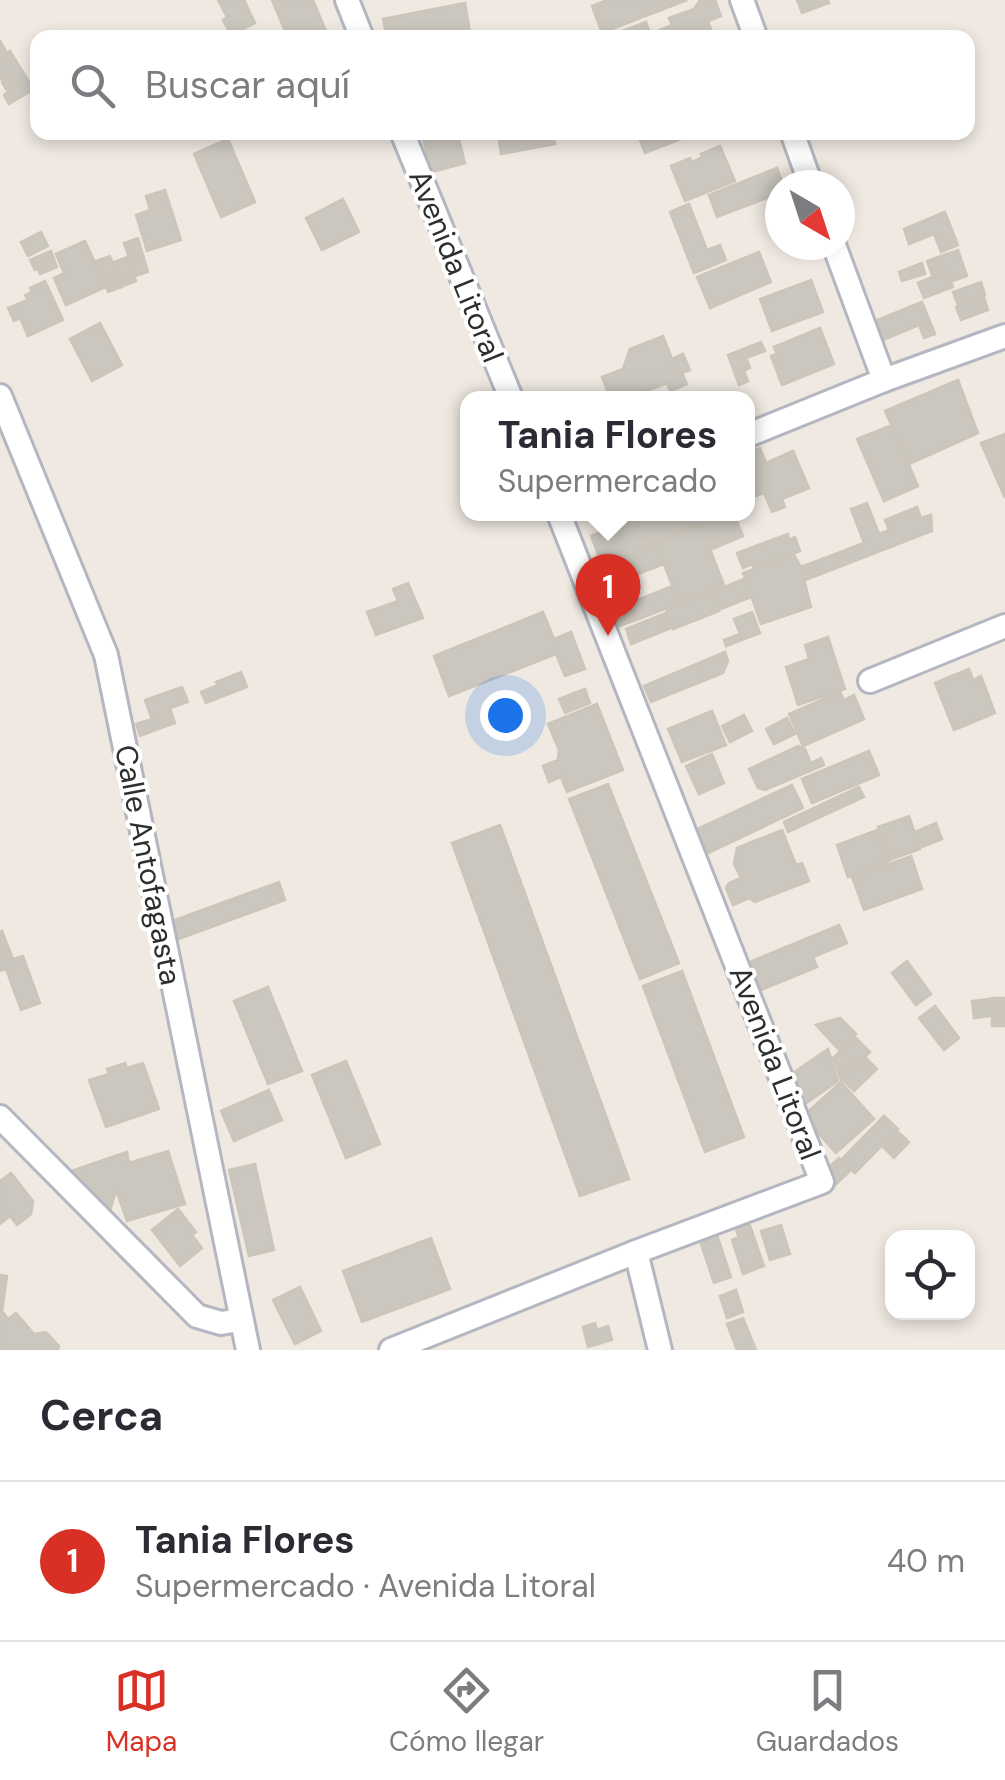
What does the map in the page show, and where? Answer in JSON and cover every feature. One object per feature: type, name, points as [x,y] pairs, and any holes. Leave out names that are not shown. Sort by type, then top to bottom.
[{"type":"street","points":[[347,0],[359,30]]},
{"type":"street","points":[[742,0],[753,30]]},
{"type":"street","name":"Avenida Litoral","points":[[405,140],[508,391]]},
{"type":"street","points":[[795,140],[806,170]]},
{"type":"street","points":[[840,260],[884,380]]},
{"type":"street","points":[[755,432],[1005,336]]},
{"type":"street","name":"Calle Antofagasta","points":[[0,396],[106,655],[248,1350]]},
{"type":"street","name":"Avenida Litoral","points":[[391,1350],[822,1182],[562,521]]},
{"type":"street","points":[[870,681],[1005,626]]},
{"type":"street","points":[[0,1117],[197,1316],[221,1323],[240,1320]]},
{"type":"street","points":[[636,1252],[660,1350]]},
{"type":"building","points":[[218,0],[244,0],[255,23],[241,30],[228,30],[223,20],[227,17]]},
{"type":"building","points":[[272,0],[313,0],[326,30],[285,30]]},
{"type":"building","points":[[607,0],[687,0],[610,30],[601,30],[592,6]]},
{"type":"building","points":[[700,0],[715,0],[721,16],[708,21],[711,30],[660,30],[672,25],[669,18],[694,9]]},
{"type":"building","points":[[797,0],[828,0],[829,3],[802,13]]},
{"type":"building","points":[[465,3],[470,30],[385,30],[383,19]]},
{"type":"building","points":[[646,22],[649,30],[626,30]]},
{"type":"building","points":[[0,41],[26,77],[6,89],[3,78],[0,79]]},
{"type":"building","points":[[26,77],[30,83],[30,91],[9,104],[4,95]]},
{"type":"building","points":[[228,140],[255,202],[221,217],[194,154]]},
{"type":"building","points":[[423,140],[459,140],[465,163],[432,172]]},
{"type":"building","points":[[499,140],[554,140],[555,144],[501,154]]},
{"type":"building","points":[[640,140],[678,140],[645,153]]},
{"type":"building","points":[[720,146],[735,181],[685,201],[671,166],[690,158],[692,162]]},
{"type":"building","points":[[765,173],[765,199],[717,217],[709,195]]},
{"type":"building","points":[[165,190],[181,240],[147,251],[136,215],[150,210],[146,196]]},
{"type":"building","points":[[343,199],[359,232],[322,250],[306,218]]},
{"type":"building","points":[[689,204],[707,250],[720,245],[726,260],[694,273],[670,212]]},
{"type":"building","points":[[945,212],[958,245],[941,252],[934,234],[909,244],[904,229]]},
{"type":"building","points":[[41,232],[48,246],[28,256],[21,242]]},
{"type":"building","points":[[138,238],[148,272],[135,276],[124,243]]},
{"type":"building","points":[[85,241],[106,287],[66,305],[54,278],[64,273],[56,254]]},
{"type":"building","points":[[958,250],[967,276],[953,281],[949,269],[932,275],[927,261]]},
{"type":"building","points":[[51,251],[57,267],[40,274],[30,260]]},
{"type":"building","points":[[759,252],[771,282],[710,308],[697,277]]},
{"type":"building","points":[[110,256],[122,287],[108,292],[96,261]]},
{"type":"building","points":[[127,257],[136,281],[123,286],[114,262]]},
{"type":"building","points":[[922,263],[925,274],[902,281],[899,272]]},
{"type":"building","points":[[947,271],[953,287],[924,298],[918,283]]},
{"type":"building","points":[[811,280],[823,312],[772,331],[760,299]]},
{"type":"building","points":[[45,281],[63,320],[28,336],[20,318],[14,321],[8,308],[28,300],[25,295],[32,292],[30,288]]},
{"type":"building","points":[[981,282],[985,295],[958,305],[953,292]]},
{"type":"building","points":[[984,297],[988,310],[961,320],[956,307]]},
{"type":"building","points":[[922,302],[935,334],[924,338],[919,325],[878,342],[870,323]]},
{"type":"building","points":[[100,323],[122,365],[92,381],[70,339]]},
{"type":"building","points":[[820,328],[834,364],[782,385],[771,356],[777,354],[774,347]]},
{"type":"building","points":[[663,336],[672,359],[683,354],[690,370],[682,373],[687,384],[670,391],[667,383],[647,391],[608,391],[602,377],[623,369],[630,349]]},
{"type":"building","points":[[761,342],[765,351],[746,358],[750,368],[744,371],[748,381],[739,385],[728,355]]},
{"type":"building","points":[[958,380],[978,433],[909,464],[885,411]]},
{"type":"building","points":[[892,425],[918,486],[884,501],[857,439]]},
{"type":"building","points":[[1005,434],[1005,498],[981,443]]},
{"type":"building","points":[[760,448],[766,463],[793,451],[809,488],[782,499],[785,507],[772,512],[764,493],[755,496],[755,450]]},
{"type":"building","points":[[867,503],[879,534],[889,530],[885,520],[917,507],[921,518],[931,515],[932,531],[806,580],[801,567],[864,543],[851,509]]},
{"type":"building","points":[[636,521],[646,547],[602,564],[591,536]]},
{"type":"building","points":[[637,521],[737,521],[743,536],[712,549],[701,524],[647,546]]},
{"type":"building","points":[[701,526],[724,585],[679,603],[656,544]]},
{"type":"building","points":[[788,534],[789,540],[795,537],[800,551],[754,568],[752,564],[743,568],[737,553]]},
{"type":"building","points":[[656,544],[664,564],[607,586],[599,566]]},
{"type":"building","points":[[794,555],[811,607],[761,624],[743,573]]},
{"type":"building","points":[[744,579],[751,597],[718,610],[712,592]]},
{"type":"building","points":[[408,583],[423,618],[376,635],[367,612],[398,601],[393,589]]},
{"type":"building","points":[[672,586],[679,603],[637,620],[630,603]]},
{"type":"building","points":[[711,591],[719,611],[673,629],[666,609]]},
{"type":"building","points":[[628,599],[636,620],[617,627],[609,607]]},
{"type":"building","points":[[543,612],[554,639],[571,632],[585,669],[565,676],[556,654],[449,696],[434,656]]},
{"type":"building","points":[[752,612],[760,633],[726,646],[724,640],[740,634],[734,619]]},
{"type":"building","points":[[666,613],[671,628],[631,644],[626,629]]},
{"type":"building","points":[[828,637],[845,689],[798,705],[786,667],[809,659],[805,645]]},
{"type":"building","points":[[725,652],[728,661],[723,673],[651,702],[644,686]]},
{"type":"building","points":[[969,669],[973,680],[981,676],[995,713],[954,730],[935,683]]},
{"type":"building","points":[[241,672],[247,687],[206,703],[201,692]]},
{"type":"building","points":[[182,687],[188,702],[170,708],[175,723],[140,736],[136,724],[152,719],[145,700]]},
{"type":"building","points":[[585,689],[590,703],[565,713],[559,699]]},
{"type":"building","points":[[840,692],[844,700],[854,695],[864,719],[803,746],[789,714]]},
{"type":"building","points":[[597,704],[623,770],[567,792],[561,777],[549,782],[543,766],[558,760],[559,750],[548,724]]},
{"type":"building","points":[[712,711],[726,745],[682,762],[668,729]]},
{"type":"building","points":[[744,715],[752,731],[730,742],[722,726]]},
{"type":"building","points":[[787,718],[795,734],[774,744],[766,729]]},
{"type":"building","points":[[798,746],[805,749],[811,763],[821,758],[824,765],[765,790],[758,788],[749,769]]},
{"type":"building","points":[[869,751],[879,775],[812,803],[802,779]]},
{"type":"building","points":[[712,754],[724,783],[699,794],[686,766]]},
{"type":"building","points":[[608,784],[679,963],[640,979],[569,799]]},
{"type":"building","points":[[792,785],[803,808],[706,854],[695,830]]},
{"type":"building","points":[[859,787],[864,797],[788,832],[784,822]]},
{"type":"building","points":[[909,816],[920,849],[890,860],[878,827]]},
{"type":"building","points":[[936,823],[942,839],[922,847],[915,832]]},
{"type":"building","points":[[500,825],[629,1179],[580,1196],[452,843]]},
{"type":"building","points":[[782,830],[796,865],[802,863],[809,881],[755,902],[749,898],[733,905],[726,888],[741,878],[734,864],[737,848]]},
{"type":"building","points":[[877,830],[889,861],[848,877],[837,845]]},
{"type":"building","points":[[911,856],[922,889],[864,910],[852,877]]},
{"type":"building","points":[[279,882],[285,900],[179,939],[172,921]]},
{"type":"building","points":[[839,925],[847,943],[813,957],[817,967],[759,991],[747,963]]},
{"type":"building","points":[[2,931],[13,959],[23,956],[40,1003],[21,1010],[6,969],[0,971]]},
{"type":"building","points":[[907,961],[931,994],[916,1005],[892,973]]},
{"type":"building","points":[[682,971],[744,1137],[705,1152],[643,986]]},
{"type":"building","points":[[268,987],[302,1071],[268,1084],[234,1001]]},
{"type":"building","points":[[992,998],[1005,998],[1005,1026],[992,1026]]},
{"type":"building","points":[[990,999],[991,1016],[974,1018],[972,1001]]},
{"type":"building","points":[[935,1006],[959,1038],[944,1050],[919,1018]]},
{"type":"building","points":[[840,1018],[856,1034],[839,1050],[816,1025]]},
{"type":"building","points":[[855,1037],[870,1052],[841,1080],[833,1058]]},
{"type":"building","points":[[828,1049],[838,1081],[805,1104],[793,1073]]},
{"type":"building","points":[[865,1057],[877,1069],[854,1091],[842,1079]]},
{"type":"building","points":[[346,1061],[380,1144],[346,1158],[312,1075]]},
{"type":"building","points":[[125,1063],[127,1068],[143,1063],[159,1109],[106,1127],[89,1080],[109,1074],[107,1069]]},
{"type":"building","points":[[841,1082],[874,1119],[836,1153],[803,1116]]},
{"type":"building","points":[[269,1090],[282,1120],[234,1141],[221,1111]]},
{"type":"building","points":[[884,1116],[898,1129],[855,1173],[841,1160]]},
{"type":"building","points":[[897,1131],[909,1142],[894,1158],[883,1147]]},
{"type":"building","points":[[168,1151],[185,1204],[127,1221],[116,1190],[110,1211],[71,1171],[127,1152],[129,1163]]},
{"type":"building","points":[[839,1158],[851,1170],[832,1188],[825,1171]]},
{"type":"building","points":[[255,1164],[274,1250],[249,1256],[229,1170]]},
{"type":"building","points":[[11,1173],[33,1201],[31,1214],[17,1225],[10,1216],[0,1224],[0,1181]]},
{"type":"building","points":[[178,1209],[196,1232],[192,1235],[202,1248],[180,1266],[152,1230]]},
{"type":"building","points":[[748,1220],[764,1266],[743,1274],[732,1240],[739,1237],[734,1225]]},
{"type":"building","points":[[713,1223],[731,1277],[714,1283],[696,1229]]},
{"type":"building","points":[[781,1225],[790,1254],[770,1260],[761,1231]]},
{"type":"building","points":[[431,1238],[450,1289],[362,1322],[343,1271]]},
{"type":"building","points":[[0,1275],[7,1276],[2,1311],[8,1319],[16,1313],[34,1334],[46,1332],[59,1346],[58,1350],[0,1350]]},
{"type":"building","points":[[300,1287],[321,1331],[295,1344],[273,1300]]},
{"type":"building","points":[[736,1290],[743,1312],[727,1318],[720,1296]]},
{"type":"building","points":[[743,1318],[756,1350],[737,1350],[727,1324]]},
{"type":"building","points":[[595,1323],[597,1330],[608,1326],[612,1340],[588,1347],[583,1327]]},
{"type":"place","name":"Tania Flores","points":[[608,636]]}]
